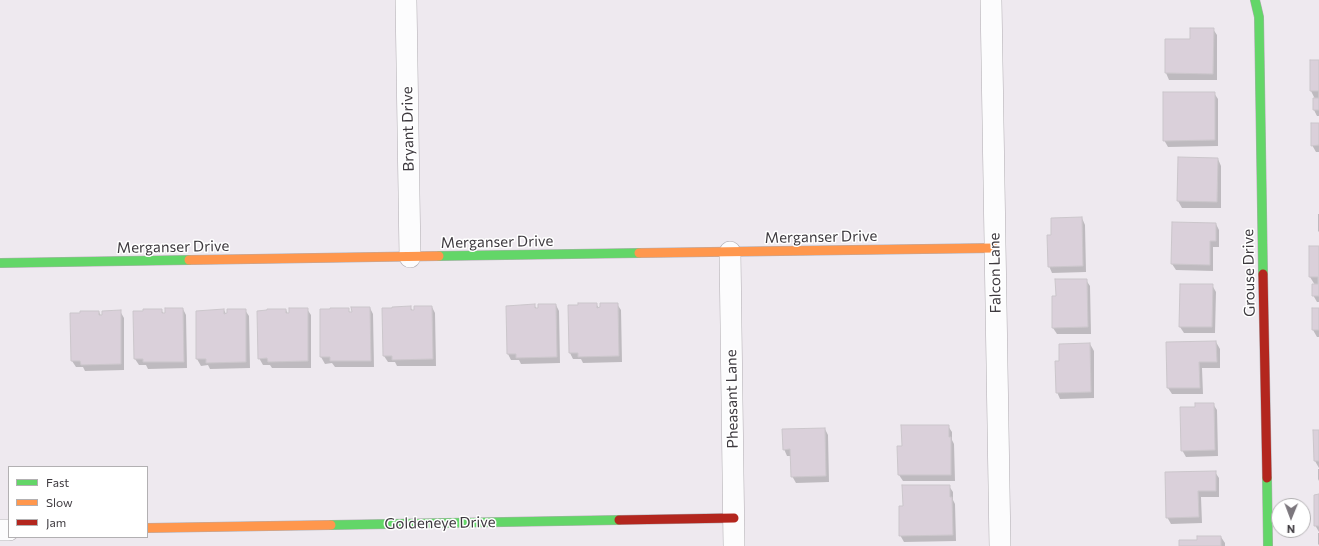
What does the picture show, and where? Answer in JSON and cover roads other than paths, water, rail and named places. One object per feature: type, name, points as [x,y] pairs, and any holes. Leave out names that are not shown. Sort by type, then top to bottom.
[{"type":"street","name":"Bryant Drive","points":[[406,0],[410,257]]},
{"type":"street","name":"Falcon Lane","points":[[991,0],[1000,546]]},
{"type":"street","name":"Grouse Drive","points":[[1255,0],[1259,17],[1268,546]]},
{"type":"street","name":"Merganser Drive","points":[[0,263],[994,248]]},
{"type":"street","name":"Pheasant Lane","points":[[730,252],[734,546]]},
{"type":"street","name":"Goldeneye Drive","points":[[148,528],[734,518]]}]
